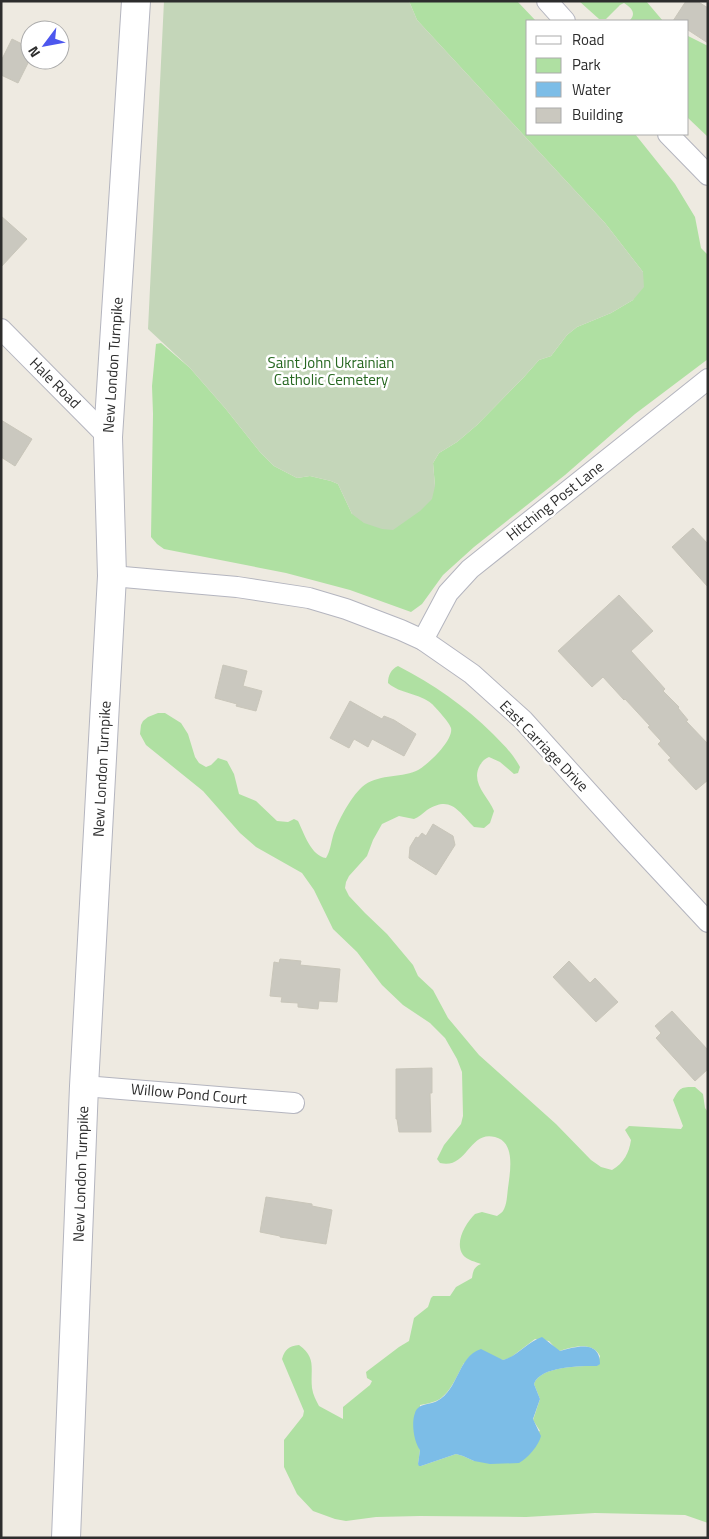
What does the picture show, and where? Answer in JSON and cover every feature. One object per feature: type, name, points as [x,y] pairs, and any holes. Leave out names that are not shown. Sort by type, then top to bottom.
[{"type":"street","name":"New London Turnpike","points":[[66,1538],[84,1086],[112,576],[108,437],[136,1]]},
{"type":"street","points":[[547,1],[564,20]]},
{"type":"street","points":[[669,135],[708,175]]},
{"type":"street","name":"Hale Road","points":[[1,329],[108,437]]},
{"type":"street","name":"Hitching Post Lane","points":[[423,640],[448,593],[470,569],[708,379]]},
{"type":"street","name":"East Carriage Drive","points":[[112,576],[237,587],[309,598],[346,609],[423,640],[472,674],[523,720],[704,910]]},
{"type":"street","name":"Willow Pond Court","points":[[84,1086],[294,1103]]},
{"type":"green space","name":"Saint John Ukrainian Catholic Cemetery","points":[[164,1],[409,1],[417,20],[605,223],[643,272],[644,287],[633,300],[611,313],[577,327],[567,335],[551,356],[539,360],[477,425],[457,442],[439,453],[433,463],[435,486],[432,499],[420,511],[393,530],[382,529],[364,523],[352,514],[338,484],[310,476],[297,478],[274,466],[260,452],[190,368],[148,329]]},
{"type":"green space","points":[[409,1],[517,1],[535,20],[526,20],[526,135],[636,135],[675,184],[695,217],[701,248],[708,255],[708,359],[635,414],[565,475],[474,547],[443,575],[422,604],[411,612],[350,590],[286,573],[164,549],[157,544],[151,537],[152,386],[156,344],[161,343],[190,368],[260,452],[274,466],[297,478],[310,476],[338,484],[352,514],[435,486],[433,463],[439,453],[457,442],[477,425],[539,360],[551,356],[567,335],[577,327],[611,313],[633,300],[643,272],[605,223],[417,20]]},
{"type":"green space","points":[[579,1],[646,1],[662,20],[630,20],[633,14],[624,3],[606,19],[599,19]]},
{"type":"green space","points":[[689,36],[708,46],[708,137],[689,119]]},
{"type":"green space","points":[[398,666],[424,680],[460,705],[501,742],[520,767],[518,773],[514,774],[500,762],[489,757],[480,765],[477,772],[478,784],[494,811],[490,823],[484,828],[474,827],[454,807],[442,804],[427,810],[414,819],[399,816],[382,824],[367,856],[346,882],[345,888],[349,896],[387,934],[413,965],[418,976],[433,990],[448,1018],[479,1055],[556,1124],[591,1160],[601,1167],[612,1170],[625,1157],[631,1140],[625,1130],[629,1126],[681,1129],[683,1126],[673,1100],[679,1090],[695,1087],[703,1094],[705,1108],[708,1112],[708,1523],[685,1515],[595,1513],[526,1517],[376,1517],[346,1521],[313,1511],[297,1494],[284,1467],[284,1440],[303,1416],[304,1411],[282,1359],[286,1350],[299,1345],[305,1350],[312,1364],[312,1388],[319,1406],[343,1419],[343,1407],[370,1385],[372,1381],[367,1378],[366,1372],[409,1341],[414,1318],[428,1307],[431,1298],[433,1296],[450,1296],[456,1287],[472,1278],[474,1270],[481,1264],[469,1260],[463,1255],[460,1239],[468,1222],[475,1214],[482,1212],[497,1216],[503,1211],[510,1174],[509,1151],[502,1140],[486,1136],[473,1144],[456,1161],[449,1164],[440,1163],[437,1159],[444,1145],[461,1124],[463,1116],[462,1072],[445,1038],[430,1023],[403,1005],[382,985],[357,952],[333,929],[314,890],[302,873],[256,847],[240,833],[203,791],[146,745],[140,734],[141,725],[148,717],[158,713],[165,713],[181,723],[188,734],[195,757],[199,763],[206,767],[218,758],[227,761],[234,774],[239,794],[256,801],[277,821],[288,822],[294,819],[298,821],[312,849],[326,858],[341,817],[353,797],[362,787],[374,780],[416,771],[432,759],[444,746],[451,733],[451,728],[443,716],[427,700],[393,687],[388,683],[390,673]],"holes":[[[535,1339],[549,1341],[560,1351],[582,1346],[592,1348],[600,1356],[597,1366],[561,1368],[552,1370],[538,1378],[534,1384],[540,1399],[533,1420],[540,1431],[474,1461],[456,1454],[421,1466],[418,1464],[420,1450],[420,1405],[441,1398],[453,1384],[464,1363],[503,1360],[510,1358]]]},
{"type":"water","points":[[542,1337],[560,1351],[579,1347],[591,1348],[599,1356],[600,1364],[597,1366],[552,1370],[538,1378],[534,1384],[540,1399],[533,1419],[541,1436],[536,1447],[529,1455],[519,1463],[490,1464],[474,1461],[456,1454],[419,1466],[420,1450],[413,1427],[414,1417],[419,1407],[437,1401],[444,1396],[450,1389],[462,1366],[473,1353],[481,1349],[503,1360]]},
{"type":"building","points":[[686,1],[697,1],[708,8],[708,43],[689,31],[689,20],[674,20]]},
{"type":"building","points":[[12,39],[20,43],[20,70],[24,70],[18,83],[1,75],[1,61]]},
{"type":"building","points":[[1,216],[27,239],[1,267]]},
{"type":"building","points":[[1,420],[32,439],[15,466],[1,457]]},
{"type":"building","points":[[693,528],[708,544],[708,587],[672,547]]},
{"type":"building","points":[[619,595],[653,631],[631,651],[665,689],[663,691],[679,707],[688,720],[686,721],[708,744],[708,780],[696,790],[668,760],[671,758],[658,744],[661,741],[625,699],[603,677],[592,687],[558,651]]},
{"type":"building","points":[[223,665],[247,671],[243,686],[262,691],[256,711],[215,698]]},
{"type":"building","points":[[350,701],[382,719],[384,716],[394,720],[416,734],[404,756],[372,739],[368,747],[354,739],[349,748],[330,738]]},
{"type":"building","points":[[433,824],[453,836],[455,845],[436,875],[409,858],[410,847],[416,837],[418,838],[422,833],[426,836]]},
{"type":"building","points":[[280,959],[301,961],[300,965],[340,969],[337,1002],[319,1001],[318,1009],[298,1007],[298,1003],[281,1002],[282,997],[270,996],[274,962],[279,963]]},
{"type":"building","points":[[569,961],[590,983],[595,978],[618,1002],[596,1022],[553,977]]},
{"type":"building","points":[[672,1011],[708,1050],[708,1069],[695,1081],[656,1038],[661,1033],[655,1026]]},
{"type":"building","points":[[432,1068],[432,1093],[430,1093],[431,1132],[399,1132],[396,1119],[396,1069]]},
{"type":"building","points":[[266,1197],[312,1204],[312,1206],[332,1210],[326,1244],[260,1232]]}]
